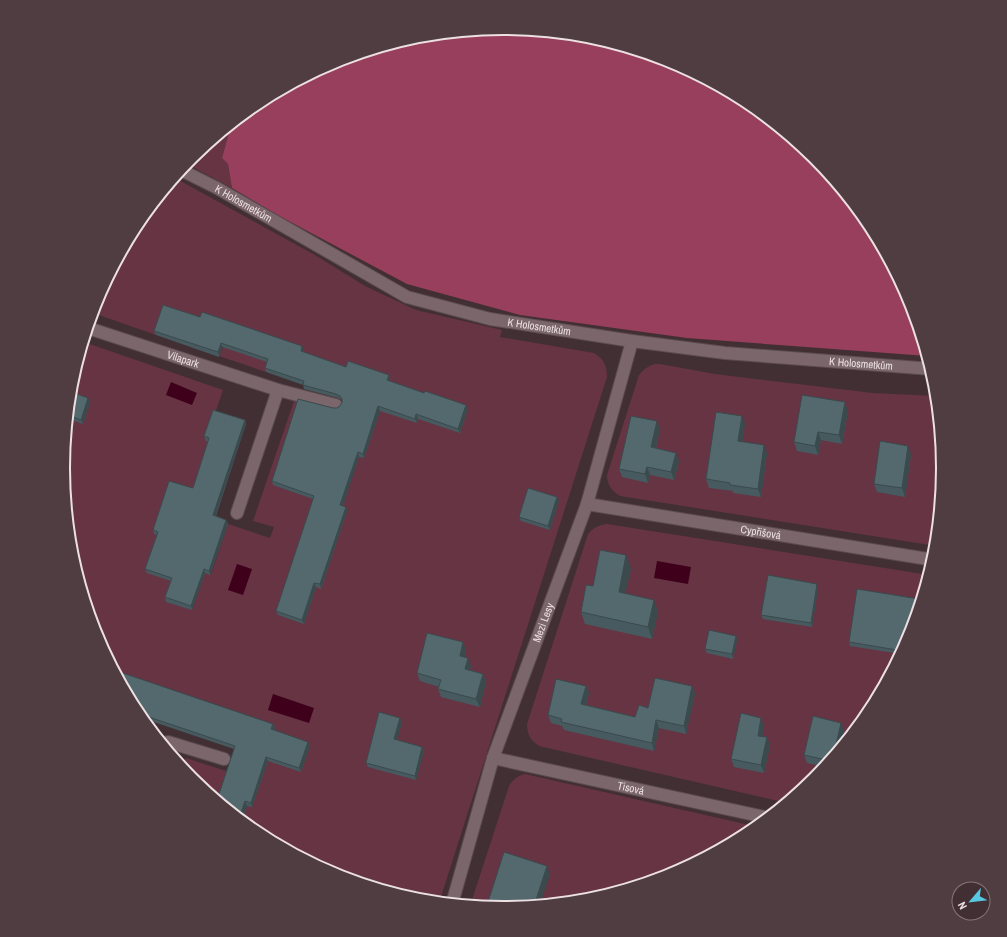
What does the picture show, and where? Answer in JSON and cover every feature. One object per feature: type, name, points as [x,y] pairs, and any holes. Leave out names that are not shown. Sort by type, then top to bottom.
[{"type":"street","name":"K Holosmetkům","points":[[187,173],[217,188],[407,296],[490,319],[632,341],[725,353],[925,368]]},
{"type":"street","name":"Vilapark","points":[[93,330],[278,390],[336,405]]},
{"type":"street","name":"Mezi Lesy","points":[[453,899],[493,758],[587,504],[632,341]]},
{"type":"street","points":[[237,513],[278,390]]},
{"type":"street","name":"Cypřišová","points":[[587,504],[928,559]]},
{"type":"street","points":[[170,745],[224,759]]},
{"type":"street","name":"Tisová","points":[[493,758],[761,816]]},
{"type":"shaded area","points":[[504,35],[560,39],[588,43],[616,50],[669,68],[720,93],[767,125],[810,162],[847,205],[879,252],[904,303],[922,356],[687,338],[520,315],[407,284],[281,217],[232,188],[228,164],[222,158],[228,134],[263,108],[287,93],[338,68],[391,50],[419,43],[447,39]]},
{"type":"shaded area","points":[[228,134],[222,158],[228,164],[232,188],[193,167]]},
{"type":"shaded area","points":[[180,181],[315,255],[365,286],[416,310],[502,330],[500,337],[594,353],[603,360],[606,366],[607,377],[441,897],[419,894],[364,879],[312,857],[263,829],[218,794],[185,761],[186,758],[229,772],[236,750],[125,679],[115,660],[93,608],[85,581],[78,553],[71,497],[70,468],[74,412],[78,384],[89,344],[223,390],[206,440],[211,442],[199,479],[225,488],[223,492],[160,536],[173,582],[192,610],[205,573],[211,574],[228,524],[270,538],[274,527],[253,521],[294,401],[343,416],[349,400],[270,363],[266,372],[219,356],[223,347],[202,321],[165,309],[156,335],[98,315],[128,252],[143,228]]},
{"type":"shaded area","points":[[660,364],[715,374],[873,393],[931,396],[936,440],[937,468],[936,497],[930,545],[620,496],[610,487],[607,475],[639,375],[650,366]]},
{"type":"shaded area","points":[[171,382],[197,393],[192,405],[166,395]]},
{"type":"shaded area","points":[[607,524],[924,574],[914,608],[904,634],[879,685],[864,709],[829,754],[810,775],[780,801],[539,746],[531,739],[528,734],[527,724],[588,534],[596,527]]},
{"type":"shaded area","points":[[657,561],[691,567],[688,584],[654,578]]},
{"type":"shaded area","points":[[237,564],[252,569],[243,595],[228,590]]},
{"type":"shaded area","points":[[273,694],[314,708],[309,723],[268,710]]},
{"type":"shaded area","points":[[525,774],[749,825],[720,844],[695,857],[643,879],[616,887],[588,894],[532,901],[472,901],[509,786],[512,781]]},
{"type":"building","points":[[163,305],[200,317],[202,312],[302,346],[301,351],[346,367],[348,361],[389,375],[387,380],[424,393],[425,391],[466,405],[458,429],[416,414],[415,419],[378,406],[363,454],[358,452],[340,505],[346,507],[320,584],[314,583],[302,620],[276,611],[314,496],[272,481],[298,399],[337,408],[340,406],[342,399],[336,394],[303,385],[304,381],[265,368],[268,359],[221,343],[218,352],[154,331]]},
{"type":"building","points":[[77,394],[88,398],[81,420],[73,417]]},
{"type":"building","points":[[802,395],[845,402],[839,435],[818,432],[815,446],[794,442]]},
{"type":"building","points":[[213,410],[245,420],[213,515],[226,520],[209,571],[204,569],[191,606],[165,597],[172,578],[145,569],[158,532],[153,530],[169,481],[193,488],[209,438],[204,436]]},
{"type":"building","points":[[716,412],[742,416],[738,441],[764,445],[758,489],[730,485],[730,483],[706,479]]},
{"type":"building","points":[[631,416],[657,421],[651,447],[676,453],[671,472],[647,467],[645,474],[619,469]]},
{"type":"building","points":[[880,441],[908,446],[902,488],[874,484]]},
{"type":"building","points":[[528,488],[557,497],[548,526],[519,517]]},
{"type":"building","points":[[600,550],[626,555],[619,592],[654,600],[648,627],[581,612],[586,585],[593,586]]},
{"type":"building","points":[[768,575],[817,584],[811,623],[761,615]]},
{"type":"building","points":[[857,589],[917,599],[897,650],[849,642]]},
{"type":"building","points":[[709,630],[736,636],[732,654],[705,649]]},
{"type":"building","points":[[427,633],[463,642],[460,656],[468,658],[465,669],[483,674],[476,699],[438,689],[441,680],[417,673]]},
{"type":"building","points":[[122,673],[273,724],[271,729],[308,742],[299,768],[266,757],[251,803],[245,801],[241,813],[219,795],[235,746],[149,717]]},
{"type":"building","points":[[655,678],[692,686],[684,726],[656,720],[652,743],[561,722],[562,719],[548,715],[556,679],[586,686],[581,704],[635,717],[639,705],[648,708]]},
{"type":"building","points":[[379,712],[400,718],[394,739],[422,747],[415,776],[366,763]]},
{"type":"building","points":[[741,713],[761,718],[758,736],[767,737],[761,765],[731,759]]},
{"type":"building","points":[[813,716],[841,723],[836,746],[824,759],[804,755]]},
{"type":"building","points":[[504,852],[547,866],[536,901],[488,901]]},
{"type":"building","points":[[346,872],[400,889],[364,879]]}]
